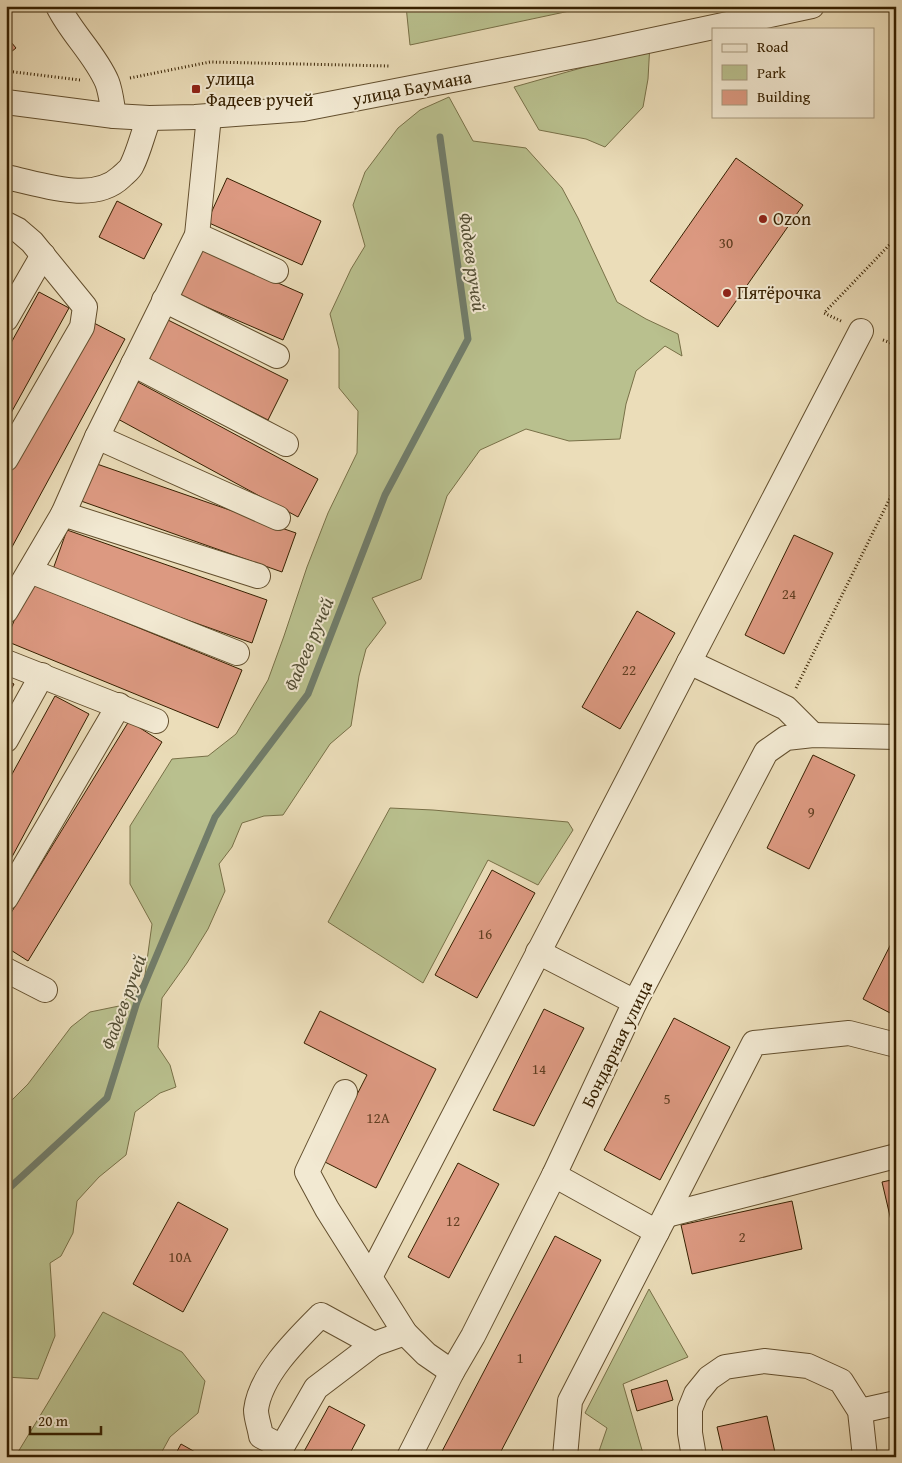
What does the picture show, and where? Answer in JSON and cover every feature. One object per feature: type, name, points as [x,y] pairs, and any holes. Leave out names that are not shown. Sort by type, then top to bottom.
[{"type":"street","points":[[58,6],[96,62],[107,83],[114,116]]},
{"type":"street","name":"улица Баумана","points":[[6,102],[114,116],[149,118],[209,116],[303,109],[596,52],[812,6]]},
{"type":"street","points":[[6,611],[63,514],[97,437],[197,235],[209,116]]},
{"type":"street","points":[[6,177],[80,192],[98,190],[108,186],[118,180],[131,167],[149,118]]},
{"type":"street","points":[[6,224],[18,230],[32,242],[85,307],[82,327],[6,459]]},
{"type":"street","points":[[197,235],[276,271]]},
{"type":"street","points":[[6,320],[43,255]]},
{"type":"street","points":[[164,300],[277,356]]},
{"type":"street","points":[[370,1277],[861,330]]},
{"type":"street","points":[[133,364],[286,444]]},
{"type":"street","points":[[97,437],[278,518]]},
{"type":"street","points":[[63,514],[258,576]]},
{"type":"street","points":[[30,571],[237,653]]},
{"type":"street","points":[[6,662],[156,721]]},
{"type":"street","points":[[689,662],[786,708],[813,735]]},
{"type":"street","points":[[6,740],[42,675]]},
{"type":"street","points":[[6,898],[119,705]]},
{"type":"street","name":"Бондарная улица","points":[[409,1457],[452,1372],[473,1336],[554,1175],[635,1002],[766,752],[786,738],[813,735],[896,737]]},
{"type":"street","points":[[538,952],[635,1002]]},
{"type":"street","points":[[6,970],[44,990]]},
{"type":"street","points":[[565,1457],[570,1401],[754,1043],[849,1033],[896,1045]]},
{"type":"street","points":[[345,1092],[307,1172],[405,1333],[426,1354],[452,1372]]},
{"type":"street","points":[[554,1175],[662,1224],[896,1156]]},
{"type":"street","points":[[374,1344],[321,1315],[289,1347],[263,1386],[256,1411],[261,1436],[279,1452],[316,1388],[374,1344],[405,1333]]},
{"type":"street","points":[[694,1457],[690,1432],[690,1409],[696,1394],[709,1378],[725,1367],[764,1361],[808,1366],[841,1381],[860,1411],[865,1457]]},
{"type":"street","points":[[860,1411],[896,1403]]},
{"type":"path","points":[[6,71],[107,83],[210,62],[394,66]]},
{"type":"path","points":[[896,238],[824,313],[896,345]]},
{"type":"path","points":[[786,708],[896,486]]},
{"type":"green space","points":[[406,6],[593,6],[410,45]]},
{"type":"green space","points":[[650,43],[648,79],[643,107],[605,147],[586,139],[539,130],[514,87],[613,59]]},
{"type":"green space","points":[[449,97],[473,141],[526,148],[562,188],[617,302],[646,319],[678,334],[682,356],[665,346],[636,371],[626,404],[620,439],[569,441],[526,429],[480,450],[447,496],[421,579],[372,598],[386,623],[366,649],[359,676],[351,726],[330,744],[283,815],[264,816],[242,823],[232,847],[219,864],[225,891],[208,929],[162,998],[158,1047],[170,1065],[176,1087],[160,1093],[135,1112],[126,1155],[99,1177],[77,1201],[73,1233],[61,1256],[50,1263],[55,1336],[38,1379],[6,1377],[6,1106],[28,1084],[71,1027],[90,1012],[119,1006],[144,982],[152,924],[130,884],[130,826],[172,759],[208,756],[236,734],[268,680],[307,567],[328,513],[357,453],[358,411],[339,388],[339,349],[330,314],[351,269],[365,246],[353,205],[365,172],[398,128],[420,110]]},
{"type":"green space","points":[[390,808],[568,822],[573,830],[538,885],[488,860],[423,983],[328,922]]},
{"type":"green space","points":[[649,1289],[688,1357],[623,1384],[644,1457],[597,1457],[607,1428],[585,1413]]},
{"type":"green space","points":[[103,1312],[182,1352],[205,1381],[198,1413],[170,1437],[159,1457],[15,1457]]},
{"type":"building","points":[[6,36],[16,48],[6,56]]},
{"type":"building","points":[[736,158],[803,205],[718,327],[650,281]]},
{"type":"building","points":[[227,178],[321,221],[302,265],[207,222]]},
{"type":"building","points":[[117,201],[162,224],[144,259],[99,237]]},
{"type":"building","points":[[194,246],[303,294],[283,340],[174,293]]},
{"type":"building","points":[[39,292],[69,308],[6,422],[6,352]]},
{"type":"building","points":[[168,320],[288,380],[268,420],[149,359]]},
{"type":"building","points":[[92,322],[125,339],[6,558],[6,480]]},
{"type":"building","points":[[136,381],[318,479],[298,517],[116,418]]},
{"type":"building","points":[[94,463],[296,533],[282,572],[81,501]]},
{"type":"building","points":[[67,530],[267,600],[252,643],[52,572]]},
{"type":"building","points":[[794,535],[833,553],[784,654],[745,635]]},
{"type":"building","points":[[29,583],[242,670],[218,728],[6,641]]},
{"type":"building","points":[[637,611],[675,633],[620,729],[582,707]]},
{"type":"building","points":[[6,680],[14,684],[6,699]]},
{"type":"building","points":[[55,696],[89,714],[6,868],[6,785]]},
{"type":"building","points":[[129,721],[162,742],[28,961],[6,947],[6,921]]},
{"type":"building","points":[[813,755],[855,775],[809,869],[767,848]]},
{"type":"building","points":[[492,870],[535,893],[477,998],[435,975]]},
{"type":"building","points":[[896,934],[896,1016],[863,999]]},
{"type":"building","points":[[544,1009],[584,1028],[534,1126],[493,1110]]},
{"type":"building","points":[[320,1011],[436,1069],[376,1188],[323,1161],[367,1075],[304,1043]]},
{"type":"building","points":[[674,1018],[730,1047],[660,1180],[604,1150]]},
{"type":"building","points":[[458,1163],[499,1184],[449,1278],[408,1257]]},
{"type":"building","points":[[896,1179],[896,1228],[893,1229],[882,1182]]},
{"type":"building","points":[[792,1201],[802,1249],[692,1274],[681,1225]]},
{"type":"building","points":[[178,1202],[228,1229],[183,1312],[133,1284]]},
{"type":"building","points":[[555,1236],[601,1260],[498,1457],[439,1457]]},
{"type":"building","points":[[667,1380],[673,1400],[637,1411],[631,1390]]},
{"type":"building","points":[[329,1406],[365,1425],[348,1457],[301,1457]]},
{"type":"building","points":[[767,1416],[776,1457],[724,1457],[717,1427]]},
{"type":"building","points":[[181,1444],[204,1457],[174,1457]]},
{"type":"waterway","name":"Фадеев ручей","points":[[6,1191],[107,1098],[137,1002],[215,817],[308,694],[385,495],[468,339],[440,137]]},
{"type":"place","name":"улица Фадеев ручей","points":[[196,89]]},
{"type":"place","name":"Ozon","points":[[763,219]]},
{"type":"place","name":"Пятёрочка","points":[[727,293]]}]
